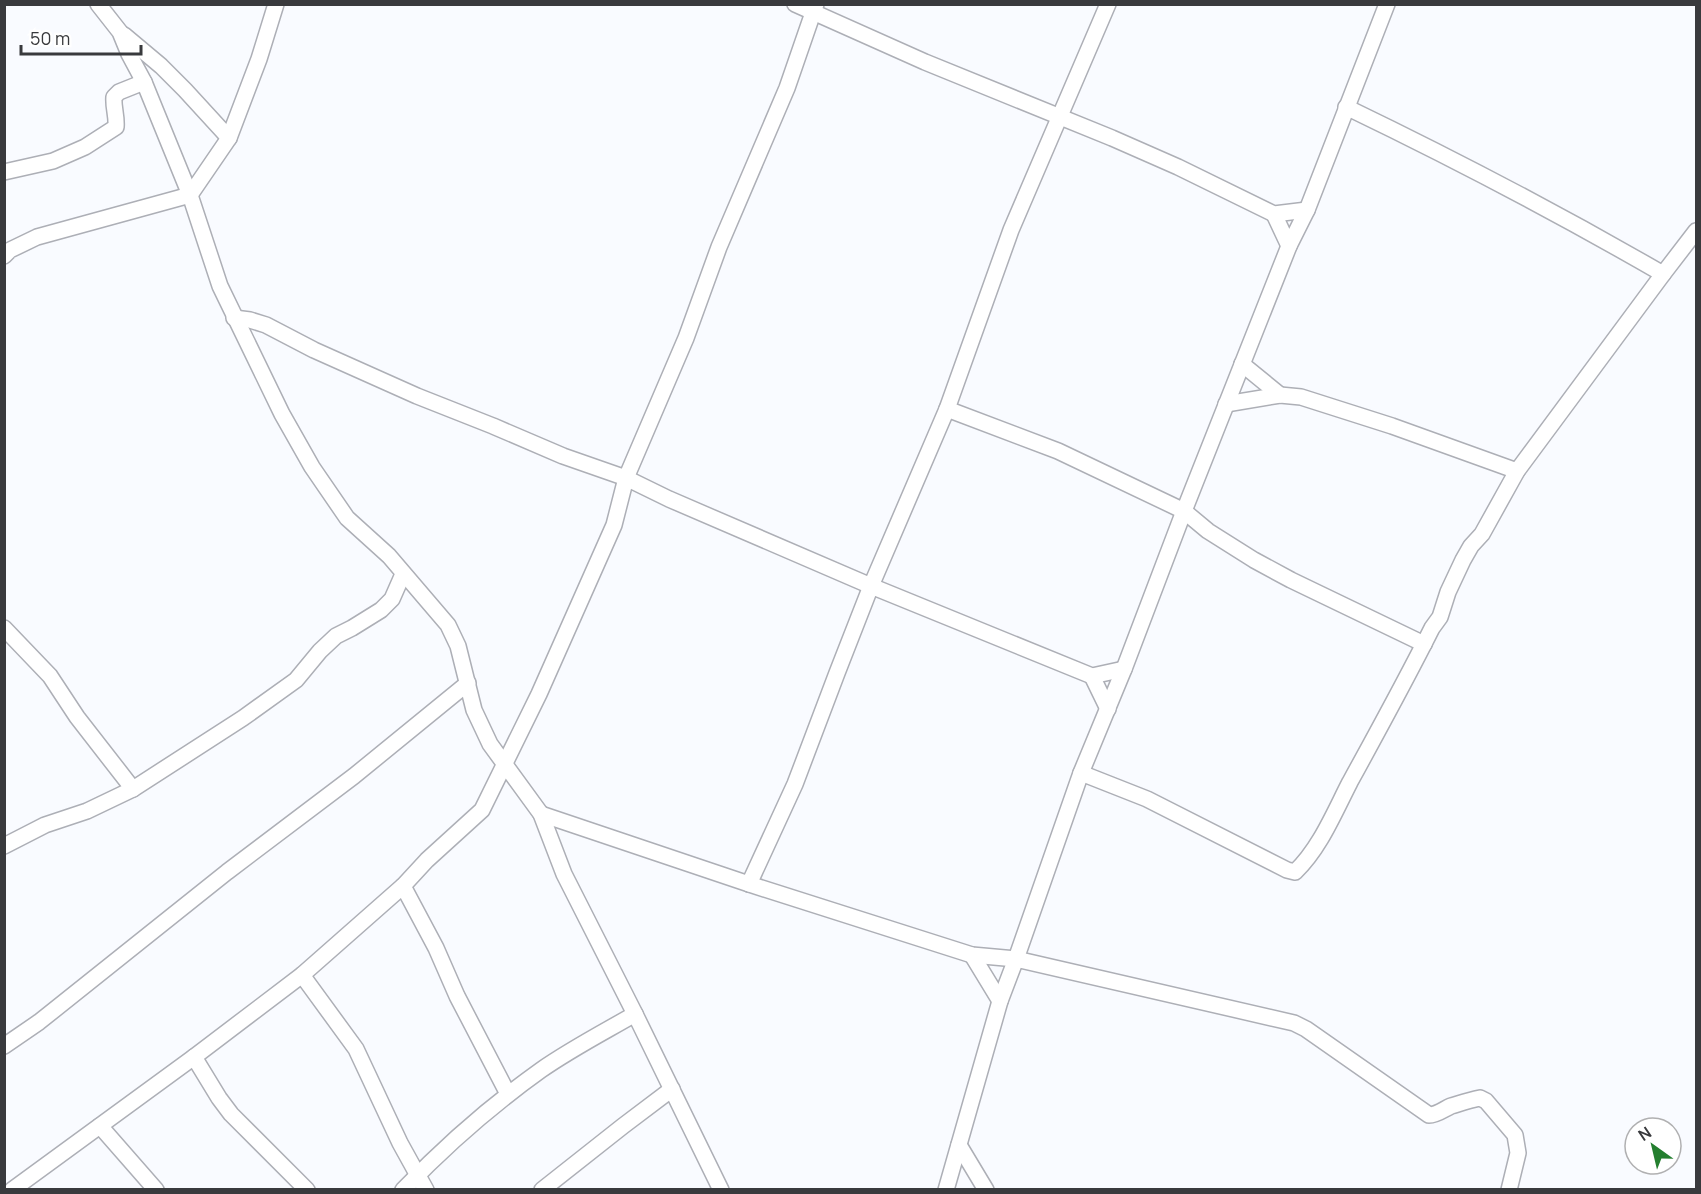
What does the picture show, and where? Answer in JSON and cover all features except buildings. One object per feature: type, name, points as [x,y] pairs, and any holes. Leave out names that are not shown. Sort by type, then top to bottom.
[{"type":"street","points":[[98,4],[120,32],[177,82],[229,138]]},
{"type":"street","points":[[4,256],[10,250],[38,237],[190,195],[229,138],[259,59],[276,4]]},
{"type":"street","points":[[795,4],[814,8],[925,62],[1178,167],[1274,214],[1307,210]]},
{"type":"street","points":[[749,884],[795,784],[871,586],[947,409],[1011,230],[1108,4]]},
{"type":"street","points":[[946,1190],[1000,1001],[1081,773],[1124,669],[1289,246],[1307,210],[1387,4]]},
{"type":"street","points":[[12,1190],[302,975],[403,886],[427,860],[482,810],[566,637],[614,525],[626,478],[686,338],[718,247],[787,88],[814,8]]},
{"type":"street","points":[[120,32],[144,82],[190,195],[220,286],[282,414],[312,468],[347,518],[389,556],[448,625],[458,646],[474,710],[490,744],[541,814],[564,874],[721,1190]]},
{"type":"street","points":[[4,172],[53,161],[85,147],[116,127],[117,119],[113,103],[118,92],[144,82]]},
{"type":"street","points":[[1346,107],[1418,141],[1577,225],[1663,274]]},
{"type":"street","points":[[1274,214],[1289,246]]},
{"type":"street","points":[[1081,773],[1147,799],[1295,872],[1318,843],[1432,628],[1440,617],[1448,592],[1463,560],[1471,546],[1482,534],[1517,471],[1696,231]]},
{"type":"street","points":[[234,318],[250,320],[266,326],[314,351],[417,396],[563,456],[626,478],[871,586],[1092,676],[1124,669]]},
{"type":"street","points":[[1242,364],[1280,395]]},
{"type":"street","points":[[1226,404],[1280,395],[1301,397],[1392,426],[1517,471]]},
{"type":"street","points":[[947,409],[1058,451],[1184,511],[1208,531],[1254,560],[1424,644]]},
{"type":"street","points":[[4,846],[45,825],[87,811],[133,789],[243,718],[296,680],[336,636],[381,610],[392,599],[403,574]]},
{"type":"street","points":[[4,628],[50,676],[77,717],[133,789]]},
{"type":"street","points":[[1092,676],[1108,709]]},
{"type":"street","points":[[4,1046],[39,1022],[208,886],[354,776],[468,683]]},
{"type":"street","points":[[541,814],[749,884],[972,955],[1016,959],[1294,1023],[1429,1115],[1480,1098],[1486,1101],[1515,1136],[1518,1153],[1509,1190]]},
{"type":"street","points":[[403,886],[508,1094]]},
{"type":"street","points":[[972,955],[1000,1001]]},
{"type":"street","points":[[302,975],[356,1049],[391,1124],[426,1190]]},
{"type":"street","points":[[403,1190],[508,1094],[543,1069],[635,1014]]},
{"type":"street","points":[[194,1057],[231,1114],[307,1190]]},
{"type":"street","points":[[542,1190],[672,1089]]},
{"type":"street","points":[[100,1126],[156,1190]]},
{"type":"street","points":[[959,1145],[987,1190]]}]
